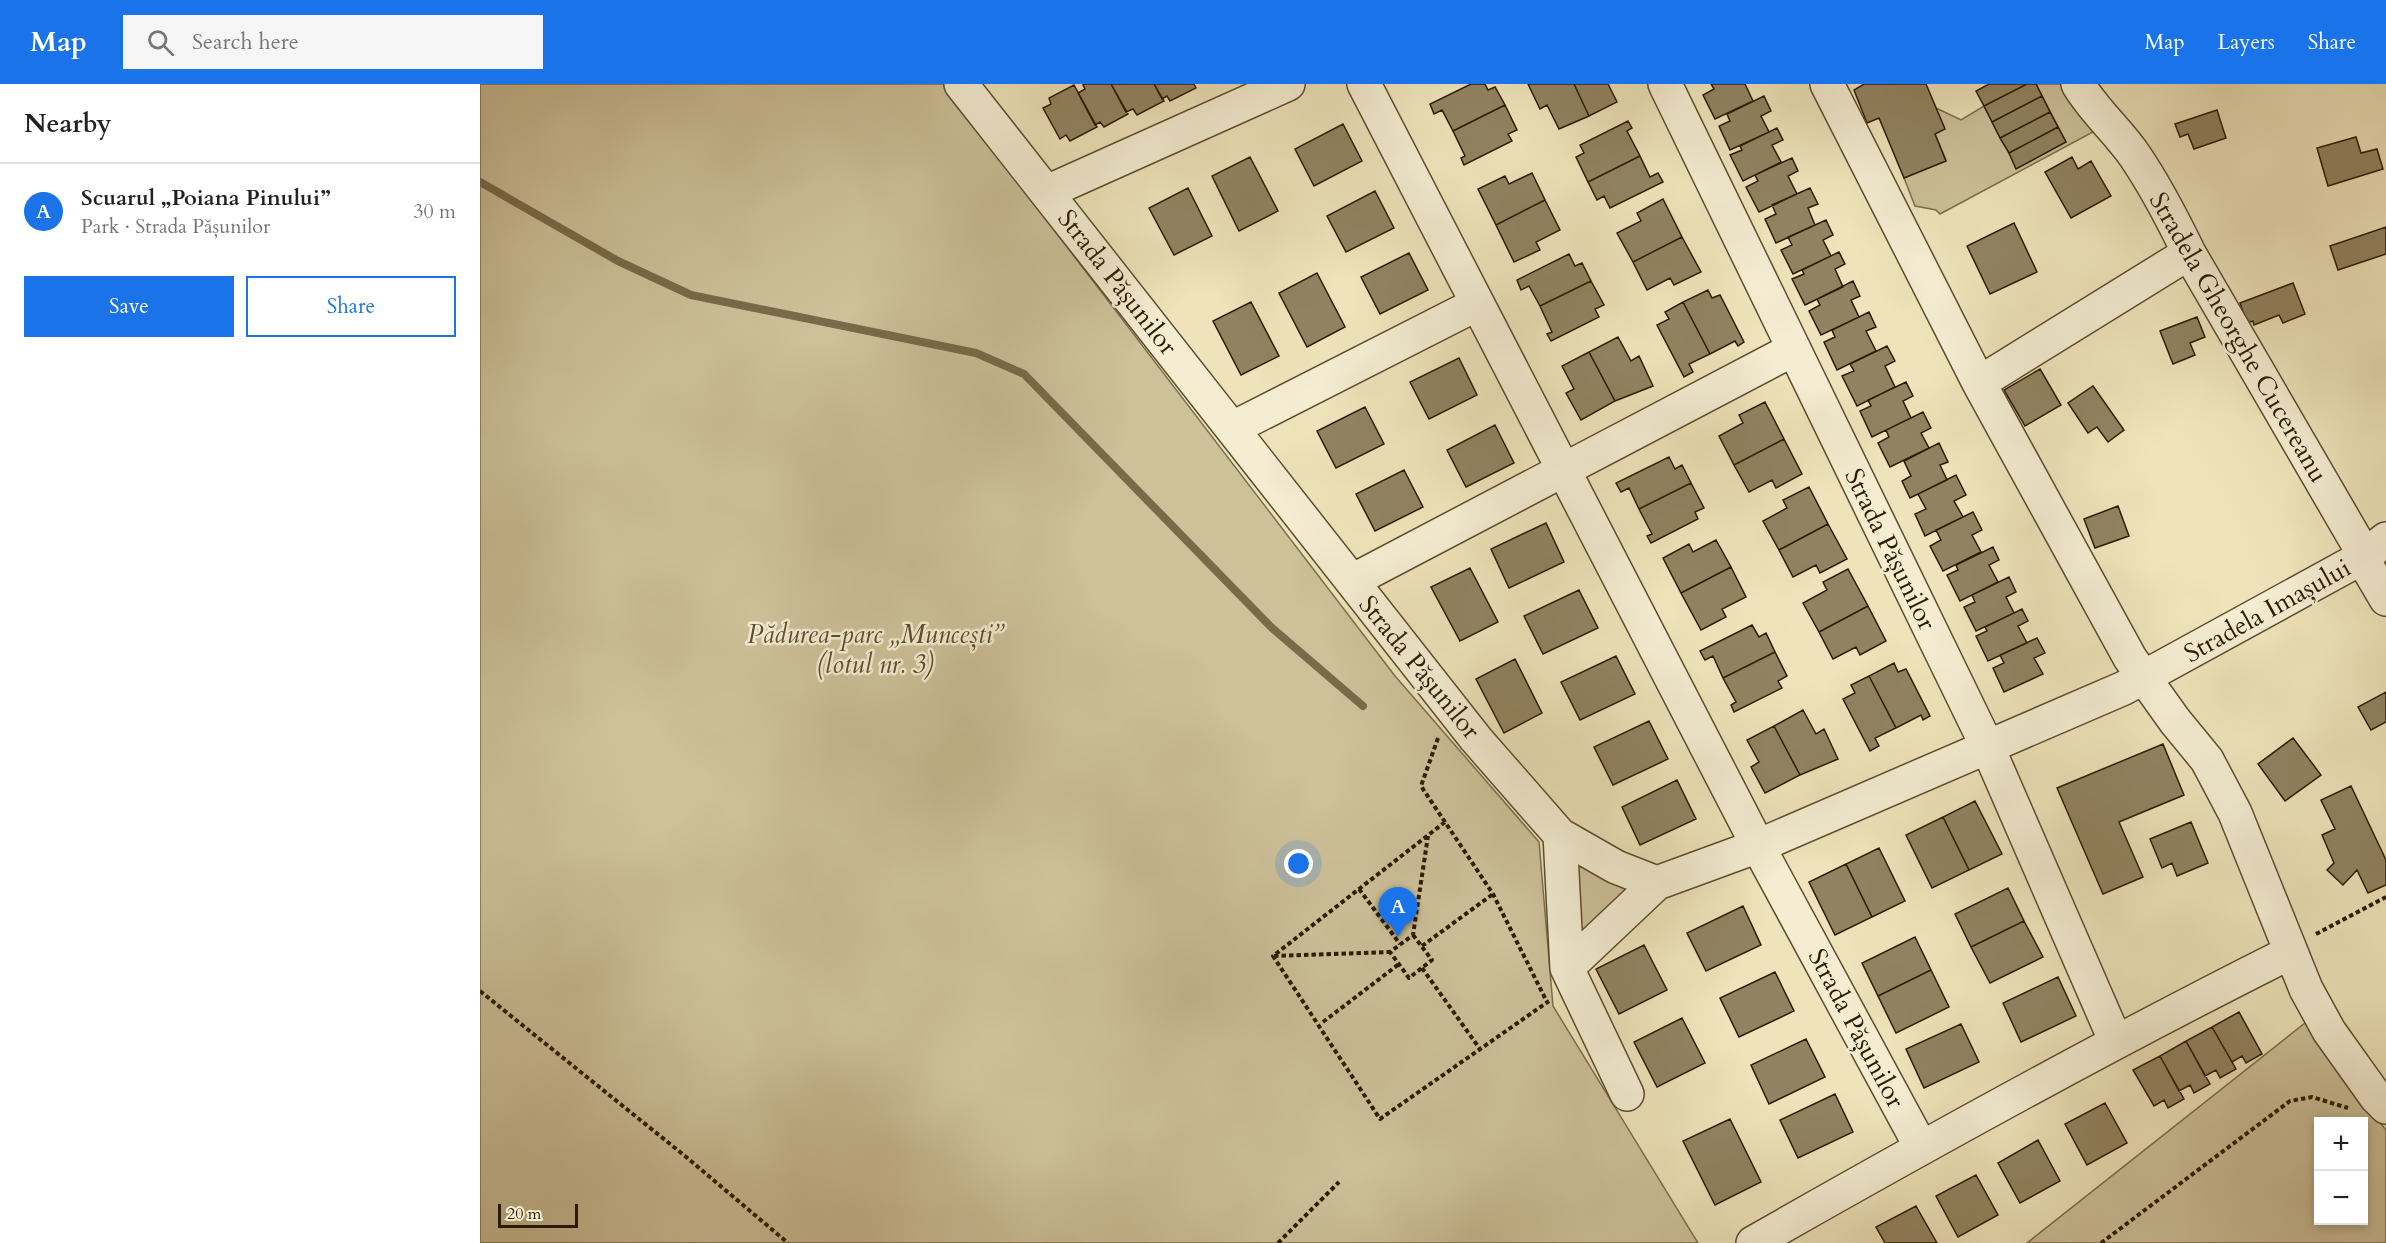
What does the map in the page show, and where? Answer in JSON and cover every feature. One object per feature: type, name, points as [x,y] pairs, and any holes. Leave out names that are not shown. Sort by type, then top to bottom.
[{"type":"street","name":"Strada Pășunilor","points":[[1047,192],[1288,84]]},
{"type":"street","name":"Strada Pășunilor","points":[[1364,84],[1758,846],[1921,1147]]},
{"type":"street","name":"Strada Pășunilor","points":[[1665,84],[1988,748],[2116,1042]]},
{"type":"street","points":[[1827,84],[1979,383],[2130,658],[2175,721],[2207,760],[2235,813],[2306,989],[2329,1031],[2376,1097],[2386,1107]]},
{"type":"street","name":"Stradela Gheorghe Cucereanu","points":[[2078,84],[2087,99],[2135,156],[2170,215],[2189,253],[2375,547],[2369,570],[2386,599]]},
{"type":"street","name":"Strada Pășunilor","points":[[963,86],[1450,705],[1560,835],[1616,867],[1657,883]]},
{"type":"street","points":[[1979,383],[2189,253]]},
{"type":"street","points":[[1233,428],[1477,304]]},
{"type":"street","name":"Strada Pășunilor","points":[[1352,581],[1794,349]]},
{"type":"street","name":"Stradela Imașului","points":[[2145,677],[2375,547]]},
{"type":"street","points":[[1571,976],[1657,883],[1758,846],[1988,748],[2145,677]]},
{"type":"street","points":[[1560,835],[1571,976],[1627,1094]]},
{"type":"street","points":[[1753,1243],[1921,1147],[2116,1042],[2291,952]]},
{"type":"path","points":[[1450,705],[1420,786],[1493,894],[1547,1002]]},
{"type":"path","points":[[1273,956],[1445,822]]},
{"type":"path","points":[[1273,956],[1390,952],[1413,935],[1428,836]]},
{"type":"path","points":[[1359,889],[1400,945]]},
{"type":"path","points":[[1422,946],[1493,894]]},
{"type":"path","points":[[2291,952],[2308,937],[2386,897]]},
{"type":"path","points":[[1390,952],[1409,978],[1432,960],[1413,935]]},
{"type":"path","points":[[1273,956],[1380,1119],[1547,1002],[1571,976]]},
{"type":"path","points":[[1323,1022],[1399,964]]},
{"type":"path","points":[[1422,968],[1480,1049]]},
{"type":"path","points":[[480,991],[685,1156],[788,1243]]},
{"type":"path","points":[[2101,1243],[2290,1101],[2312,1097],[2353,1109]]},
{"type":"path","points":[[1278,1243],[1339,1182]]},
{"type":"green space","name":"Pădurea-parc „Muncești” (lotul nr. 3)","points":[[480,84],[944,84],[1395,676],[1539,842],[1553,1006],[1698,1243],[480,1243]]},
{"type":"green space","points":[[2036,84],[2064,84],[2093,132],[1940,214],[1936,210],[1915,206],[1904,178],[1946,160],[1935,134],[1936,108],[1961,120],[1984,106],[2017,168],[2066,142]]},
{"type":"green space","points":[[1578,864],[1630,890],[1574,947]]},
{"type":"green space","points":[[2305,1023],[2350,1086],[2386,1130],[2386,1243],[2027,1243]]},
{"type":"building","points":[[1111,84],[1128,114],[1104,127],[1100,122],[1095,125],[1078,93],[1085,89],[1083,85]]},
{"type":"building","points":[[1111,84],[1154,84],[1164,101],[1137,115],[1133,109],[1126,112]]},
{"type":"building","points":[[1154,84],[1194,84],[1196,88],[1170,101],[1167,96],[1162,99]]},
{"type":"building","points":[[1471,84],[1485,84],[1488,90],[1495,87],[1505,105],[1453,131],[1442,110],[1434,114],[1430,104]]},
{"type":"building","points":[[1528,84],[1574,84],[1589,116],[1559,129],[1547,105],[1540,109]]},
{"type":"building","points":[[1574,84],[1608,84],[1617,102],[1589,116]]},
{"type":"building","points":[[1711,84],[1745,84],[1753,101],[1715,119],[1703,95],[1714,89]]},
{"type":"building","points":[[1864,84],[1926,84],[1945,129],[1935,134],[1946,161],[1904,178],[1879,118],[1867,123],[1854,90]]},
{"type":"building","points":[[1989,84],[2027,84],[1984,106],[1976,91]]},
{"type":"building","points":[[2027,84],[2036,84],[2042,96],[1992,122],[1984,106]]},
{"type":"building","points":[[1074,85],[1097,127],[1070,141],[1066,135],[1060,139],[1043,108],[1051,104],[1049,98]]},
{"type":"building","points":[[1764,96],[1771,111],[1761,116],[1769,132],[1730,150],[1719,126],[1730,121],[1727,114]]},
{"type":"building","points":[[2042,96],[2050,112],[2000,138],[1992,122]]},
{"type":"building","points":[[1505,105],[1517,130],[1508,134],[1512,141],[1464,165],[1461,158],[1465,156],[1453,131]]},
{"type":"building","points":[[2217,110],[2226,138],[2194,149],[2188,134],[2180,137],[2175,124]]},
{"type":"building","points":[[2050,112],[2058,127],[2009,153],[2000,138]]},
{"type":"building","points":[[1628,121],[1632,128],[1627,131],[1640,156],[1588,182],[1576,157],[1584,153],[1580,145]]},
{"type":"building","points":[[1343,124],[1362,161],[1314,186],[1295,149]]},
{"type":"building","points":[[2058,127],[2066,142],[2016,169],[2009,153]]},
{"type":"building","points":[[1777,128],[1783,140],[1772,145],[1781,162],[1743,181],[1730,155],[1742,150],[1740,146]]},
{"type":"building","points":[[2356,137],[2361,153],[2377,149],[2383,169],[2328,186],[2317,148]]},
{"type":"building","points":[[1640,156],[1650,177],[1658,173],[1663,182],[1610,208],[1604,196],[1597,200],[1588,182]]},
{"type":"building","points":[[1250,157],[1278,211],[1239,231],[1212,176]]},
{"type":"building","points":[[2072,157],[2078,169],[2091,161],[2111,196],[2071,218],[2045,172]]},
{"type":"building","points":[[1792,158],[1798,171],[1788,176],[1797,194],[1759,212],[1746,187],[1758,181],[1755,175]]},
{"type":"building","points":[[1532,173],[1545,200],[1496,225],[1478,189],[1505,176],[1509,184]]},
{"type":"building","points":[[1188,188],[1212,236],[1174,255],[1149,208]]},
{"type":"building","points":[[1810,188],[1818,204],[1808,208],[1815,225],[1776,243],[1765,219],[1776,214],[1772,205]]},
{"type":"building","points":[[1375,191],[1394,228],[1346,252],[1327,216]]},
{"type":"building","points":[[1663,199],[1682,237],[1633,262],[1617,233],[1641,221],[1637,213]]},
{"type":"building","points":[[1545,200],[1560,230],[1536,242],[1540,250],[1514,262],[1496,225]]},
{"type":"building","points":[[1826,220],[1833,235],[1823,240],[1831,256],[1793,274],[1781,250],[1792,245],[1788,237]]},
{"type":"building","points":[[2014,223],[2037,272],[1990,294],[1967,246]]},
{"type":"building","points":[[2386,227],[2386,254],[2338,270],[2330,246]]},
{"type":"building","points":[[1682,237],[1701,272],[1674,285],[1670,278],[1647,290],[1633,262]]},
{"type":"building","points":[[1839,252],[1845,264],[1835,269],[1843,287],[1805,305],[1792,279],[1804,274],[1802,270]]},
{"type":"building","points":[[1409,253],[1428,290],[1380,314],[1361,277]]},
{"type":"building","points":[[1569,254],[1575,266],[1582,263],[1591,281],[1540,306],[1529,286],[1521,290],[1517,280]]},
{"type":"building","points":[[1317,273],[1345,327],[1307,347],[1279,293]]},
{"type":"building","points":[[1591,281],[1604,305],[1595,309],[1599,317],[1551,341],[1547,334],[1552,332],[1540,306]]},
{"type":"building","points":[[1853,281],[1860,296],[1851,300],[1859,317],[1821,335],[1809,311],[1820,305],[1817,299]]},
{"type":"building","points":[[2293,283],[2305,314],[2283,323],[2279,315],[2254,325],[2253,321],[2247,323],[2240,303]]},
{"type":"building","points":[[1708,290],[1712,298],[1720,295],[1744,342],[1738,346],[1735,341],[1710,354],[1683,302]]},
{"type":"building","points":[[1251,302],[1279,356],[1241,375],[1213,321]]},
{"type":"building","points":[[1683,302],[1710,354],[1689,364],[1693,372],[1684,377],[1657,325],[1669,319],[1665,312]]},
{"type":"building","points":[[1869,312],[1876,327],[1866,331],[1876,351],[1837,370],[1824,342],[1835,337],[1832,330]]},
{"type":"building","points":[[2197,317],[2205,337],[2190,343],[2195,355],[2173,364],[2160,331]]},
{"type":"building","points":[[1618,337],[1631,361],[1639,356],[1653,386],[1615,401],[1589,352]]},
{"type":"building","points":[[1887,346],[1895,361],[1885,366],[1895,387],[1857,406],[1842,376],[1854,371],[1850,364]]},
{"type":"building","points":[[1589,352],[1615,401],[1581,420],[1566,393],[1574,389],[1562,366]]},
{"type":"building","points":[[1459,358],[1477,395],[1429,419],[1410,382]]},
{"type":"building","points":[[2040,369],[2061,405],[2025,426],[2004,390]]},
{"type":"building","points":[[1906,382],[1913,396],[1903,401],[1911,418],[1872,437],[1860,411],[1871,406],[1868,400]]},
{"type":"building","points":[[2093,386],[2124,430],[2108,442],[2097,427],[2088,433],[2068,403]]},
{"type":"building","points":[[1765,402],[1784,439],[1734,465],[1719,436],[1743,423],[1739,415]]},
{"type":"building","points":[[1365,407],[1384,444],[1336,468],[1317,431]]},
{"type":"building","points":[[1923,412],[1931,428],[1921,433],[1929,448],[1890,467],[1878,443],[1889,437],[1886,430]]},
{"type":"building","points":[[1495,425],[1514,463],[1466,487],[1447,450]]},
{"type":"building","points":[[1784,439],[1802,474],[1776,488],[1772,480],[1749,492],[1734,465]]},
{"type":"building","points":[[1939,443],[1948,462],[1940,465],[1947,480],[1910,498],[1902,481],[1911,476],[1904,461]]},
{"type":"building","points":[[1669,457],[1675,469],[1682,465],[1691,483],[1639,509],[1629,488],[1621,492],[1616,483]]},
{"type":"building","points":[[1404,470],[1423,507],[1375,531],[1356,494]]},
{"type":"building","points":[[1956,475],[1966,495],[1954,501],[1963,517],[1925,536],[1915,514],[1926,509],[1918,494]]},
{"type":"building","points":[[1691,483],[1704,508],[1695,512],[1698,519],[1651,543],[1647,536],[1652,534],[1639,509]]},
{"type":"building","points":[[1809,487],[1828,524],[1779,550],[1763,521],[1787,508],[1783,500]]},
{"type":"building","points":[[2118,506],[2129,536],[2095,548],[2084,519]]},
{"type":"building","points":[[1973,512],[1982,530],[1972,535],[1981,552],[1943,571],[1930,546],[1941,540],[1936,530]]},
{"type":"building","points":[[1546,523],[1564,562],[1509,588],[1491,549]]},
{"type":"building","points":[[1828,524],[1847,559],[1820,573],[1816,565],[1793,577],[1779,550]]},
{"type":"building","points":[[1716,540],[1731,567],[1681,593],[1663,558],[1689,544],[1693,552]]},
{"type":"building","points":[[1993,547],[1999,560],[1989,565],[1998,582],[1960,601],[1947,575],[1958,570],[1956,565]]},
{"type":"building","points":[[1731,567],[1746,597],[1722,609],[1726,617],[1701,630],[1681,593]]},
{"type":"building","points":[[1470,568],[1498,622],[1460,641],[1431,587]]},
{"type":"building","points":[[1848,569],[1868,606],[1819,632],[1803,603],[1827,590],[1823,582]]},
{"type":"building","points":[[2009,577],[2016,592],[2006,597],[2014,613],[1976,631],[1964,607],[1975,602],[1972,595]]},
{"type":"building","points":[[1579,590],[1598,628],[1543,654],[1524,616]]},
{"type":"building","points":[[1868,606],[1886,641],[1860,655],[1856,647],[1833,659],[1819,632]]},
{"type":"building","points":[[2022,609],[2028,621],[2018,626],[2027,643],[1988,661],[1976,636],[1987,631],[1985,627]]},
{"type":"building","points":[[1752,625],[1759,637],[1766,633],[1775,652],[1723,678],[1713,656],[1705,660],[1700,651]]},
{"type":"building","points":[[2037,638],[2045,653],[2034,658],[2043,674],[2004,692],[1993,668],[2004,663],[2000,655]]},
{"type":"building","points":[[1775,652],[1787,676],[1778,681],[1782,688],[1734,712],[1731,705],[1736,702],[1723,678]]},
{"type":"building","points":[[1616,656],[1635,694],[1580,720],[1561,682]]},
{"type":"building","points":[[1515,659],[1542,713],[1504,733],[1476,679]]},
{"type":"building","points":[[1894,663],[1898,672],[1906,669],[1930,716],[1923,720],[1921,715],[1896,728],[1869,676]]},
{"type":"building","points":[[1869,676],[1896,728],[1875,738],[1879,746],[1870,751],[1843,699],[1855,693],[1851,685]]},
{"type":"building","points":[[2386,692],[2386,722],[2371,730],[2358,707]]},
{"type":"building","points":[[1803,710],[1816,734],[1824,729],[1838,759],[1800,775],[1774,726]]},
{"type":"building","points":[[1649,721],[1668,759],[1613,785],[1594,747]]},
{"type":"building","points":[[1774,726],[1800,775],[1765,793],[1751,767],[1759,762],[1747,740]]},
{"type":"building","points":[[2293,738],[2321,775],[2285,801],[2258,764]]},
{"type":"building","points":[[2163,744],[2184,795],[2119,822],[2143,877],[2103,894],[2057,788]]},
{"type":"building","points":[[1677,780],[1696,819],[1640,845],[1622,807]]},
{"type":"building","points":[[2351,786],[2386,860],[2386,885],[2368,893],[2357,870],[2343,885],[2327,870],[2334,863],[2322,835],[2335,829],[2321,800]]},
{"type":"building","points":[[1975,801],[2002,854],[1969,870],[1943,817]]},
{"type":"building","points":[[1943,817],[1969,870],[1932,888],[1906,835]]},
{"type":"building","points":[[2191,822],[2208,863],[2177,876],[2172,863],[2162,868],[2150,839]]},
{"type":"building","points":[[1879,848],[1905,901],[1872,917],[1846,864]]},
{"type":"building","points":[[1846,864],[1872,917],[1835,935],[1809,882]]},
{"type":"building","points":[[2008,888],[2024,921],[1971,947],[1955,914]]},
{"type":"building","points":[[1743,906],[1761,945],[1706,971],[1687,933]]},
{"type":"building","points":[[2024,921],[2043,957],[1990,983],[1971,947]]},
{"type":"building","points":[[1915,937],[1931,970],[1878,996],[1862,963]]},
{"type":"building","points":[[1644,945],[1667,990],[1619,1014],[1596,969]]},
{"type":"building","points":[[1931,970],[1949,1007],[1896,1033],[1878,996]]},
{"type":"building","points":[[1775,972],[1794,1011],[1739,1037],[1720,998]]},
{"type":"building","points":[[2058,977],[2076,1016],[2021,1042],[2003,1003]]},
{"type":"building","points":[[2239,1012],[2262,1054],[2246,1063],[2242,1056],[2232,1062],[2212,1027]]},
{"type":"building","points":[[1682,1018],[1705,1063],[1657,1087],[1634,1042]]},
{"type":"building","points":[[1961,1024],[1979,1062],[1924,1088],[1906,1049]]},
{"type":"building","points":[[2212,1027],[2236,1069],[2220,1078],[2216,1070],[2205,1076],[2186,1041]]},
{"type":"building","points":[[1806,1039],[1825,1077],[1769,1104],[1751,1065]]},
{"type":"building","points":[[2186,1041],[2210,1084],[2194,1093],[2190,1085],[2179,1091],[2160,1056]]},
{"type":"building","points":[[2160,1056],[2184,1099],[2168,1108],[2164,1100],[2154,1106],[2133,1070]]},
{"type":"building","points":[[1835,1094],[1853,1132],[1798,1158],[1780,1120]]},
{"type":"building","points":[[2105,1103],[2127,1143],[2087,1165],[2065,1124]]},
{"type":"building","points":[[1730,1119],[1761,1182],[1715,1205],[1683,1141]]},
{"type":"building","points":[[2038,1140],[2060,1181],[2020,1203],[1998,1163]]},
{"type":"building","points":[[1976,1175],[1998,1215],[1958,1237],[1936,1196]]},
{"type":"building","points":[[1916,1206],[1937,1243],[1885,1243],[1876,1227]]},
{"type":"waterway","points":[[480,182],[618,261],[691,295],[976,353],[1024,374],[1271,627],[1363,706]]},
{"type":"place","name":"Scuarul „Poiana Pinului”","points":[[1398,937]]}]
